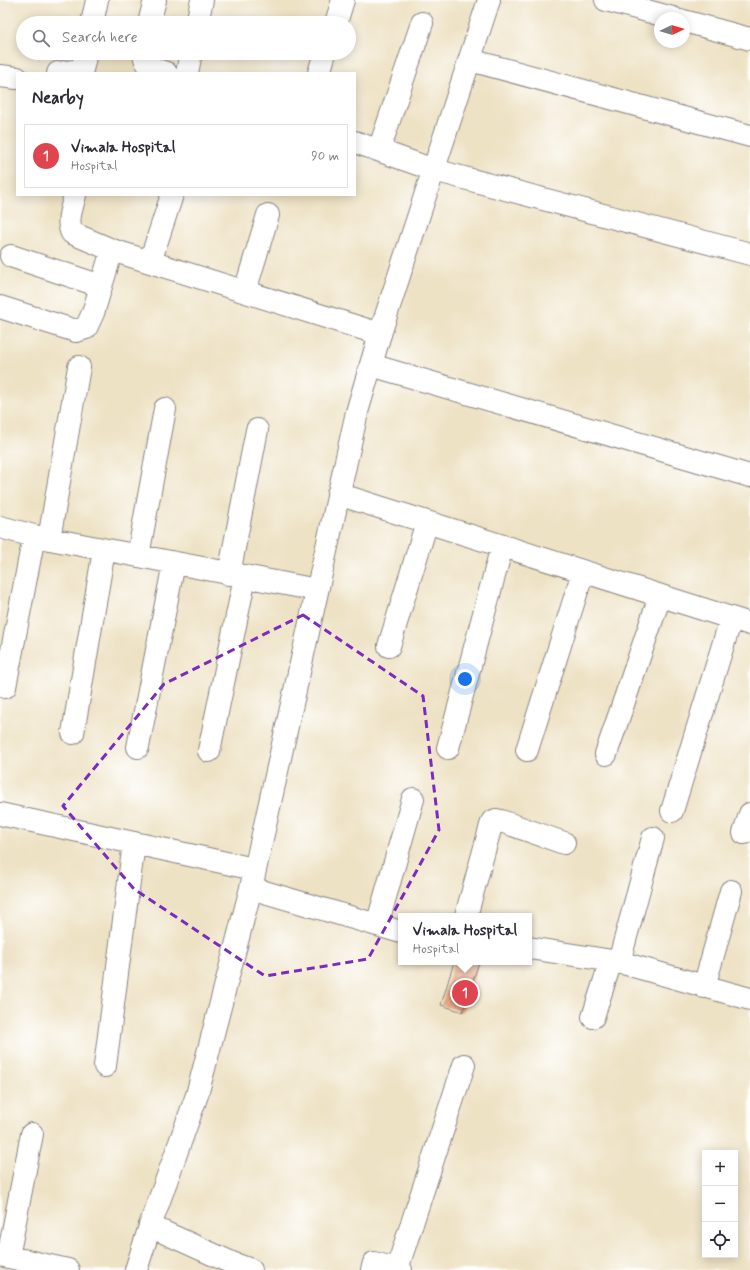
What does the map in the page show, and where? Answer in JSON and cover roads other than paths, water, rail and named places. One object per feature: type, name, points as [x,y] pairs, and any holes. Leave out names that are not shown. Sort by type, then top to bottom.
[{"type":"street","points":[[93,16],[96,0]]},
{"type":"street","points":[[151,16],[155,0]]},
{"type":"street","points":[[199,16],[202,0]]},
{"type":"street","points":[[338,16],[344,0]]},
{"type":"street","points":[[136,1270],[150,1226],[197,1095],[253,879],[357,412],[380,334],[489,0]]},
{"type":"street","points":[[606,0],[654,13]]},
{"type":"street","points":[[379,150],[422,23]]},
{"type":"street","points":[[690,23],[750,39]]},
{"type":"street","points":[[66,72],[82,70],[84,60]]},
{"type":"street","points":[[145,60],[152,68],[163,72]]},
{"type":"street","points":[[187,72],[190,60]]},
{"type":"street","points":[[318,72],[323,60]]},
{"type":"street","points":[[470,60],[750,136]]},
{"type":"street","points":[[0,76],[16,78]]},
{"type":"street","points":[[356,142],[434,170],[750,254]]},
{"type":"street","points":[[75,196],[69,226],[72,233],[112,250],[380,334]]},
{"type":"street","points":[[150,262],[172,196]]},
{"type":"street","points":[[245,291],[268,215]]},
{"type":"street","points":[[0,307],[76,331],[86,328],[93,313],[112,250]]},
{"type":"street","points":[[11,256],[101,286]]},
{"type":"street","points":[[371,365],[750,476]]},
{"type":"street","points":[[4,687],[41,537],[79,367]]},
{"type":"street","points":[[138,556],[165,409]]},
{"type":"street","points":[[209,751],[237,576],[257,430]]},
{"type":"street","points":[[338,494],[740,622],[672,811]]},
{"type":"street","points":[[389,646],[427,522]]},
{"type":"street","points":[[0,527],[104,550],[317,590]]},
{"type":"street","points":[[448,748],[502,546]]},
{"type":"street","points":[[73,733],[104,550]]},
{"type":"street","points":[[138,747],[174,563]]},
{"type":"street","points":[[527,750],[583,572]]},
{"type":"street","points":[[606,754],[660,596]]},
{"type":"street","points":[[377,925],[413,798]]},
{"type":"street","points":[[0,814],[134,843],[253,879],[377,925],[398,931]]},
{"type":"street","points":[[467,913],[492,822],[496,820],[501,821],[564,843]]},
{"type":"street","points":[[593,1017],[615,962],[653,838]]},
{"type":"street","points":[[105,1066],[134,843]]},
{"type":"street","points":[[704,987],[732,892]]},
{"type":"street","points":[[532,948],[615,962],[750,999]]},
{"type":"street","points":[[372,1270],[374,1263],[399,1270],[464,1065]]},
{"type":"street","points":[[32,1134],[4,1256],[68,1270]]},
{"type":"street","points":[[150,1226],[251,1270]]},
{"type":"place","name":"Vimala Hospital","points":[[465,993]]}]
